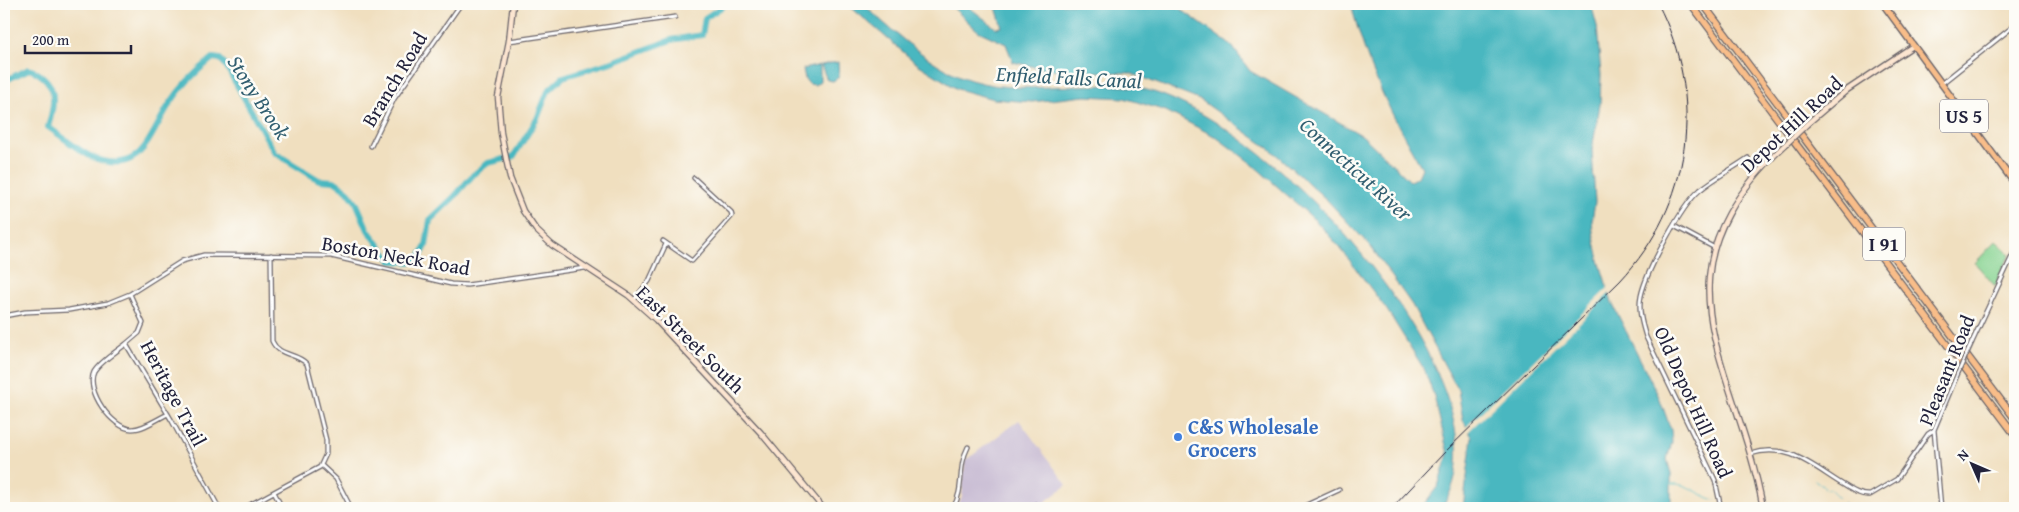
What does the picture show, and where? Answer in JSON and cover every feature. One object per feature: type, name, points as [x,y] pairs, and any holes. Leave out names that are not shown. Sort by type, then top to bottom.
[{"type":"highway","name":"I 91","points":[[1692,4],[2015,435]]},
{"type":"highway","name":"I 91","points":[[1703,4],[2015,419]]},
{"type":"main road","name":"East Street South","points":[[513,4],[509,41],[498,97],[501,132],[512,184],[523,211],[536,230],[552,245],[634,300],[656,320],[741,411],[822,508]]},
{"type":"main road","name":"US 5","points":[[1883,4],[2015,184]]},
{"type":"main road","name":"Depot Hill Road","points":[[1763,508],[1749,454],[1714,341],[1709,316],[1709,281],[1715,248],[1722,226],[1741,192],[1757,172],[1785,144],[1846,90],[1913,46]]},
{"type":"street","name":"Branch Road","points":[[371,146],[404,85],[461,4]]},
{"type":"street","points":[[509,41],[674,18]]},
{"type":"street","points":[[1941,84],[2015,25]]},
{"type":"street","name":"Old Depot Hill Road","points":[[1721,508],[1715,480],[1646,337],[1640,316],[1641,297],[1645,284],[1686,206],[1700,191],[1748,158]]},
{"type":"street","points":[[662,241],[690,261],[693,261],[732,215],[694,178]]},
{"type":"street","points":[[1674,226],[1715,248]]},
{"type":"street","points":[[634,300],[649,281],[666,244]]},
{"type":"street","name":"Pleasant Road","points":[[1940,508],[1934,430],[1958,373],[2015,250]]},
{"type":"street","points":[[244,508],[321,465],[326,454],[326,440],[310,370],[303,360],[284,354],[277,349],[272,341],[271,255]]},
{"type":"street","name":"Boston Neck Road","points":[[4,316],[108,303],[130,294],[160,273],[196,256],[271,255],[340,257],[451,284],[467,285],[586,268]]},
{"type":"street","name":"Heritage Trail","points":[[130,294],[143,323],[139,333],[126,344],[168,414],[219,508]]},
{"type":"street","points":[[126,344],[97,369],[92,378],[93,388],[107,415],[117,425],[133,429],[168,414]]},
{"type":"street","points":[[1749,454],[1770,449],[1790,453],[1857,493],[1870,495],[1896,479],[1928,434],[1934,430]]},
{"type":"street","points":[[953,508],[960,491],[962,458],[968,447]]},
{"type":"street","points":[[321,465],[336,479],[352,508]]},
{"type":"street","points":[[1300,508],[1339,490]]},
{"type":"street","points":[[274,492],[282,508]]},
{"type":"shaded area","points":[[1019,420],[1067,485],[1037,508],[957,508],[962,496],[965,461]]},
{"type":"green space","points":[[1996,241],[2010,254],[1995,286],[1975,263]]},
{"type":"water","points":[[847,4],[863,4],[926,57],[949,71],[972,80],[1018,87],[1091,85],[1138,88],[1151,91],[1179,102],[1209,118],[1262,155],[1309,197],[1348,238],[1375,271],[1427,351],[1446,394],[1456,436],[1456,474],[1441,508],[1421,508],[1438,486],[1448,454],[1434,396],[1424,369],[1387,310],[1341,249],[1316,221],[1251,163],[1216,137],[1166,111],[1124,98],[1085,96],[1032,102],[993,99],[957,89],[916,63]]},
{"type":"water","name":"Connecticut River","points":[[949,4],[965,4],[996,28],[1002,27],[995,4],[1166,4],[1179,8],[1232,46],[1250,71],[1363,136],[1410,181],[1418,177],[1422,168],[1380,89],[1364,48],[1351,4],[1591,4],[1597,26],[1601,75],[1600,105],[1592,149],[1595,202],[1592,220],[1593,232],[1612,303],[1660,399],[1671,430],[1672,442],[1667,459],[1671,474],[1671,508],[1463,508],[1472,437],[1463,420],[1458,390],[1412,305],[1371,247],[1327,200],[1270,149],[1202,101],[1130,73],[1048,70],[1013,62],[1006,44],[978,31]]},
{"type":"water","points":[[838,62],[839,77],[833,81],[827,80],[821,65]]},
{"type":"water","points":[[820,65],[820,81],[815,85],[809,84],[805,79],[803,69]]},
{"type":"pier","points":[[1610,286],[1612,291],[1467,433],[1465,428]]},
{"type":"waterway","name":"Stony Brook","points":[[4,81],[29,69],[38,74],[50,85],[52,92],[52,109],[48,127],[92,157],[109,162],[122,162],[133,158],[149,141],[174,98],[189,80],[213,58],[220,59],[225,64],[275,153],[319,180],[334,181],[347,190],[356,202],[368,230],[391,261],[411,262],[420,257],[426,246],[430,220],[473,175],[488,163],[513,157],[537,119],[548,91],[563,77],[612,62],[671,40],[702,35],[705,18],[726,4]]},
{"type":"waterway","points":[[1815,480],[1826,489],[1830,489],[1849,508]]},
{"type":"waterway","points":[[1670,484],[1688,487],[1715,500]]},
{"type":"railway","points":[[1392,508],[1444,453],[1620,281],[1644,251],[1663,218],[1676,184],[1684,148],[1686,112],[1682,76],[1673,39],[1658,4]]},
{"type":"railway","points":[[1027,508],[1035,502]]},
{"type":"place","name":"C&S Wholesale Grocers","points":[[1178,437]]},
{"type":"water label","name":"Enfield Falls Canal","points":[[1069,77]]}]
